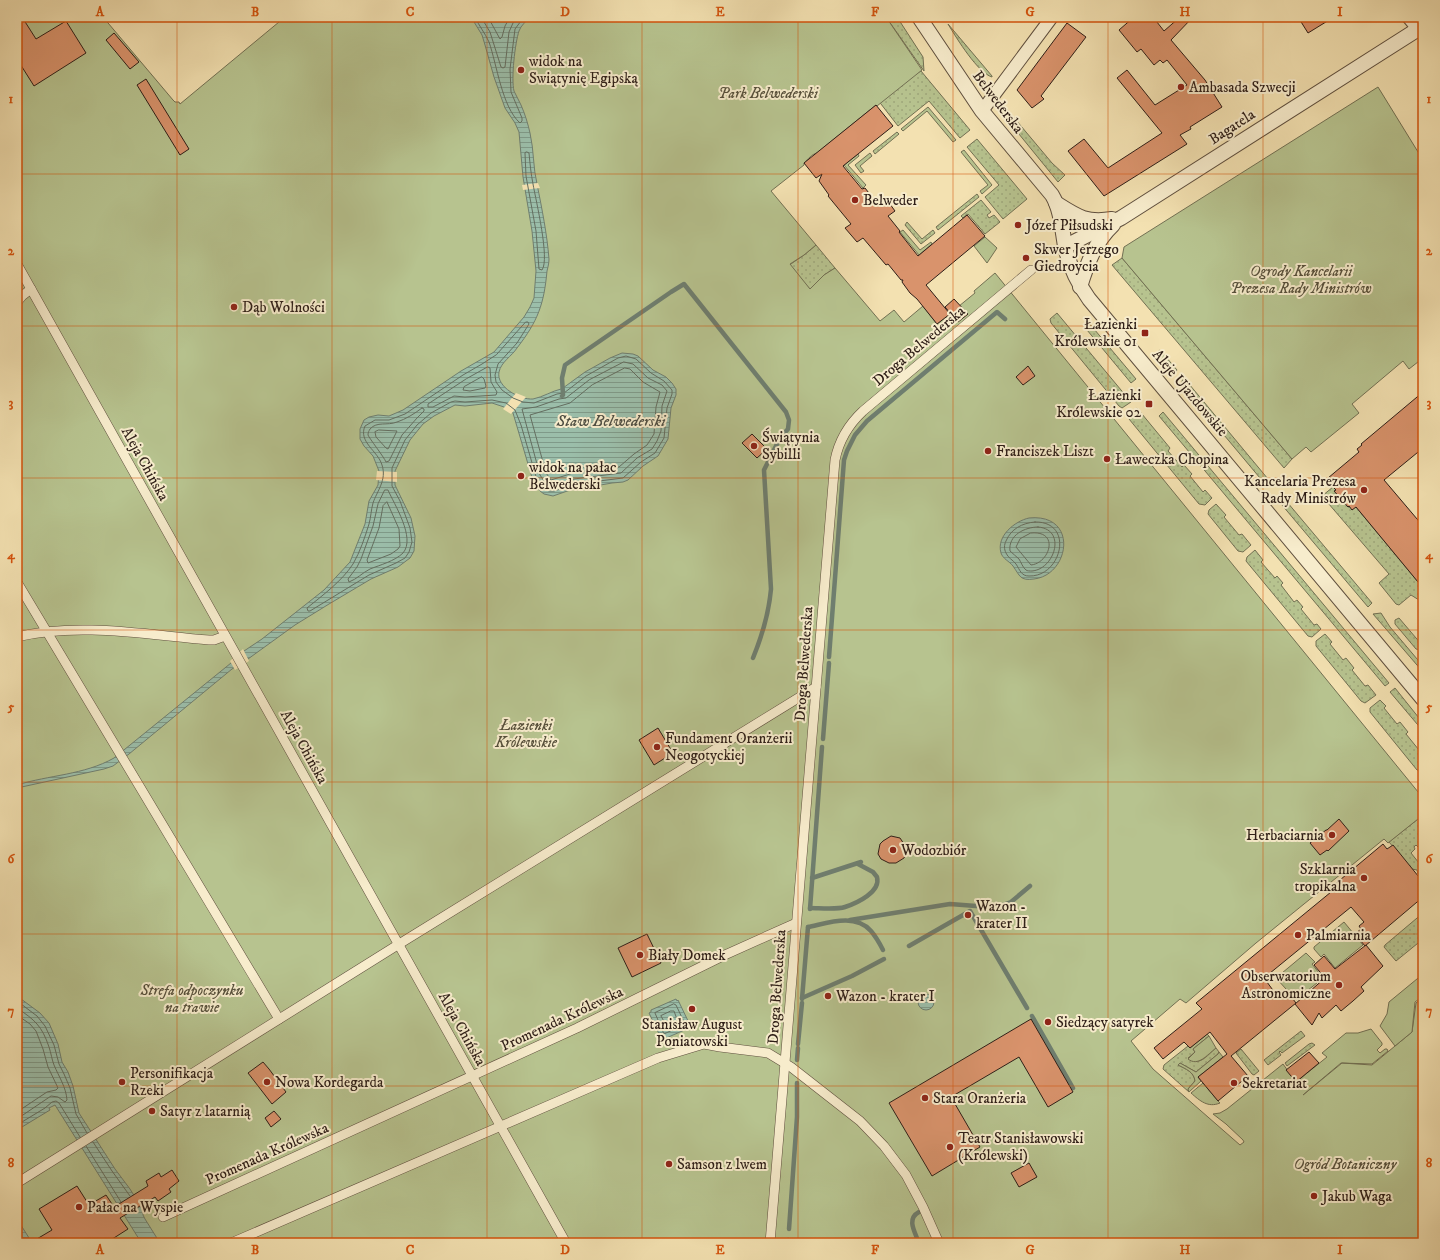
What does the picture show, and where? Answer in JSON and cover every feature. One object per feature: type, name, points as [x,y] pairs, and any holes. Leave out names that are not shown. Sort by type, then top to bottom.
[{"type":"street","name":"Belwederska","points":[[918,17],[999,134],[1052,195],[1056,203]]},
{"type":"street","points":[[982,111],[1052,17]]},
{"type":"street","points":[[1408,17],[1421,28]]},
{"type":"street","name":"Bagatela","points":[[1066,246],[1121,218],[1421,28]]},
{"type":"street","points":[[1056,203],[1073,214],[1089,220],[1097,221],[1121,218]]},
{"type":"street","name":"Aleje Ujazdowskie","points":[[1056,203],[1072,271],[1080,287],[1423,699]]},
{"type":"street","name":"Bagatela","points":[[1080,287],[1086,266],[1096,247],[1106,232],[1121,218]]},
{"type":"street","name":"Aleja Chińska","points":[[17,264],[566,1243]]},
{"type":"street","name":"Droga Belwederska","points":[[770,1243],[835,460],[842,439],[852,422],[863,411],[1031,270]]},
{"type":"street","points":[[17,302],[31,289]]},
{"type":"street","points":[[17,582],[279,1019]]},
{"type":"street","points":[[17,637],[47,631],[108,632],[209,640],[214,640],[225,636]]},
{"type":"street","points":[[17,1182],[93,1136],[398,944],[816,687]]},
{"type":"street","name":"Promenada Królewska","points":[[163,1217],[577,1028],[727,954],[796,923]]},
{"type":"street","points":[[231,1243],[658,1058],[704,1044],[720,1048],[762,1051],[774,1056],[848,1111],[868,1128],[906,1175],[940,1243]]},
{"type":"green space","name":"Łazienki Królewskie","points":[[17,17],[103,17],[173,100],[175,102],[179,102],[180,104],[285,17],[886,17],[922,70],[812,156],[804,163],[804,165],[771,191],[816,245],[790,264],[810,289],[824,275],[835,268],[880,321],[894,310],[904,322],[923,306],[937,324],[975,293],[974,291],[995,273],[1423,798],[1423,815],[1388,843],[1384,839],[1256,943],[1186,1003],[1180,999],[1131,1041],[1153,1069],[1240,1145],[1244,1142],[1243,1140],[1213,1114],[1220,1113],[1227,1109],[1283,1064],[1296,1082],[1327,1057],[1322,1053],[1346,1033],[1358,1033],[1371,1029],[1382,1043],[1377,1050],[1380,1053],[1385,1049],[1388,1051],[1372,1064],[1343,1063],[1372,1065],[1412,1032],[1416,1003],[1423,997],[1423,1243],[17,1243]],"holes":[[[1341,1063],[1342,1063],[1303,1095]]]},
{"type":"green space","points":[[886,17],[897,17],[923,57],[924,71]]},
{"type":"green space","points":[[948,24],[992,77],[980,69],[974,62]]},
{"type":"green space","points":[[921,71],[970,130],[960,138],[929,101],[898,126],[874,95]]},
{"type":"green space","name":"Ogrody Kancelarii Prezesa Rady Ministrów","points":[[1378,87],[1423,160],[1423,358],[1409,369],[1403,361],[1352,404],[1359,413],[1311,452],[1306,447],[1292,459],[1122,258],[1124,247]]},
{"type":"green space","points":[[1000,101],[1052,163],[1065,175],[1058,182],[1001,112],[999,106]]},
{"type":"green space","points":[[928,107],[956,140],[953,142],[927,111],[903,131],[901,129]]},
{"type":"green space","points":[[897,132],[899,134],[875,154],[873,151]]},
{"type":"green space","points":[[977,139],[1027,199],[1003,219],[985,197],[999,185],[967,147]]},
{"type":"green space","points":[[964,150],[992,185],[982,194],[980,191],[988,185],[961,152]]},
{"type":"green space","points":[[870,153],[872,156],[860,166],[864,171],[861,173],[855,165]]},
{"type":"green space","points":[[858,154],[859,156],[848,165],[866,185],[863,188],[844,165]]},
{"type":"green space","points":[[977,194],[979,197],[938,230],[936,227]]},
{"type":"green space","points":[[981,200],[991,212],[987,215],[989,218],[994,215],[1000,222],[985,234],[968,214],[963,218],[961,216]]},
{"type":"green space","points":[[907,222],[922,239],[933,230],[935,233],[921,244],[905,225]]},
{"type":"green space","points":[[903,230],[920,250],[931,242],[932,244],[919,255],[900,232]]},
{"type":"green space","points":[[985,237],[997,248],[987,263],[974,246]]},
{"type":"green space","points":[[816,245],[835,268],[824,275],[810,289],[788,266]]},
{"type":"green space","points":[[1122,258],[1292,459],[1284,468],[1112,265]]},
{"type":"green space","points":[[1057,313],[1131,402],[1122,408],[1119,406],[1051,323],[1050,319]]},
{"type":"green space","points":[[1089,323],[1136,379],[1131,383],[1087,330],[1086,327]]},
{"type":"green space","points":[[1160,350],[1177,370],[1174,374],[1156,353]]},
{"type":"green space","points":[[1184,378],[1273,485],[1268,486],[1265,484],[1183,386],[1182,381]]},
{"type":"green space","points":[[1137,408],[1170,448],[1168,451],[1182,467],[1184,465],[1192,474],[1190,476],[1203,492],[1205,490],[1212,498],[1205,505],[1199,504],[1129,419],[1129,415]]},
{"type":"green space","points":[[1163,412],[1389,683],[1385,686],[1159,416]]},
{"type":"green space","points":[[1333,487],[1348,507],[1356,507],[1423,588],[1423,596],[1419,600],[1411,595],[1399,605],[1396,604],[1379,583],[1389,574],[1322,496]]},
{"type":"green space","points":[[1282,496],[1372,603],[1368,607],[1282,505],[1280,499]]},
{"type":"green space","points":[[1216,504],[1226,515],[1224,517],[1239,535],[1242,534],[1251,545],[1243,552],[1238,551],[1208,514],[1209,510]]},
{"type":"green space","points":[[1255,550],[1263,560],[1261,562],[1275,578],[1277,576],[1283,583],[1281,585],[1294,602],[1297,600],[1303,607],[1301,609],[1314,625],[1317,624],[1321,629],[1312,637],[1308,636],[1246,561],[1247,557]]},
{"type":"green space","points":[[1381,613],[1390,627],[1423,666],[1423,672],[1373,614]]},
{"type":"green space","points":[[1399,618],[1422,645],[1420,650],[1416,649],[1395,624],[1395,620]]},
{"type":"green space","points":[[1325,634],[1332,642],[1330,644],[1343,660],[1346,658],[1354,668],[1352,670],[1365,686],[1368,685],[1376,695],[1365,703],[1361,701],[1316,646],[1316,641]]},
{"type":"green space","points":[[1395,688],[1423,723],[1423,731],[1390,692]]},
{"type":"green space","points":[[1380,700],[1386,706],[1384,708],[1397,724],[1400,722],[1408,732],[1406,734],[1419,750],[1423,750],[1422,771],[1417,770],[1370,712],[1370,708]]},
{"type":"green space","points":[[1423,815],[1423,843],[1418,847],[1416,845],[1414,847],[1415,849],[1411,853],[1423,868],[1423,880],[1418,874],[1417,870],[1412,869],[1389,842]]},
{"type":"green space","points":[[1423,913],[1423,939],[1396,961],[1384,947],[1385,945]]},
{"type":"green space","points":[[1344,922],[1363,945],[1335,968],[1324,954],[1321,957],[1314,947]]},
{"type":"green space","points":[[1306,953],[1315,962],[1312,964],[1323,978],[1296,1000],[1276,978]]},
{"type":"green space","points":[[1423,974],[1423,996],[1415,1002],[1412,1032],[1395,1046],[1380,1026],[1387,1014],[1389,1002]]},
{"type":"green space","points":[[1301,1031],[1305,1036],[1282,1053],[1280,1051],[1279,1052],[1281,1055],[1268,1065],[1264,1060]]},
{"type":"green space","points":[[1207,1034],[1209,1036],[1193,1049],[1195,1052],[1188,1058],[1200,1061],[1216,1048],[1219,1052],[1218,1054],[1196,1072],[1180,1063],[1178,1065],[1193,1075],[1195,1081],[1188,1089],[1189,1092],[1163,1069],[1164,1065],[1188,1046],[1190,1048]]},
{"type":"green space","points":[[1209,1036],[1216,1048],[1199,1061],[1195,1062],[1188,1059],[1195,1052],[1193,1049]]},
{"type":"green space","points":[[1312,1043],[1315,1045],[1287,1066],[1285,1063]]},
{"type":"green space","points":[[1241,1049],[1259,1071],[1254,1075],[1236,1053]]},
{"type":"green space","points":[[1219,1052],[1223,1057],[1198,1077],[1201,1081],[1189,1092],[1188,1089],[1195,1081],[1193,1075],[1178,1065],[1180,1063],[1196,1072]]},
{"type":"green space","points":[[1203,1083],[1220,1103],[1212,1105],[1204,1103],[1191,1093]]},
{"type":"water","name":"Staw Belwederski","points":[[471,17],[530,17],[519,31],[514,61],[513,85],[514,91],[525,115],[530,133],[536,178],[546,231],[549,260],[544,293],[539,312],[530,329],[515,351],[500,368],[499,378],[501,383],[510,392],[516,395],[533,399],[561,389],[563,391],[563,388],[585,372],[622,353],[638,356],[653,370],[666,377],[676,389],[676,395],[671,408],[668,439],[658,456],[643,466],[628,480],[623,482],[576,488],[553,496],[544,494],[535,486],[533,481],[513,413],[504,407],[492,403],[465,406],[455,405],[434,416],[423,424],[410,440],[395,471],[395,485],[411,518],[415,536],[414,551],[410,558],[398,567],[371,579],[295,625],[232,669],[113,766],[17,788],[17,785],[91,768],[114,758],[244,651],[262,639],[324,590],[350,562],[365,524],[369,501],[378,485],[379,471],[373,456],[360,439],[360,429],[364,420],[378,415],[389,416],[403,410],[461,371],[494,352],[524,317],[530,307],[534,298],[536,271],[532,231],[523,177],[519,132],[505,108],[482,35]]},
{"type":"water","points":[[1029,518],[1045,519],[1056,525],[1062,534],[1064,545],[1061,557],[1055,567],[1046,575],[1034,579],[1026,579],[1021,577],[1002,555],[1000,547],[1001,541],[1008,530],[1018,522]]},
{"type":"water","points":[[926,994],[932,996],[934,1002],[932,1008],[926,1010],[920,1008],[918,1002],[920,996]]},
{"type":"water","points":[[17,996],[40,1013],[49,1023],[58,1044],[62,1062],[68,1072],[73,1086],[79,1113],[115,1169],[130,1189],[143,1210],[145,1219],[160,1243],[133,1243],[139,1239],[55,1105],[49,1108],[50,1110],[17,1130]]},
{"type":"water","points":[[676,999],[677,1001],[678,1000],[690,1025],[688,1026],[689,1028],[664,1039],[662,1037],[661,1038],[649,1013],[651,1010]]},
{"type":"water","points":[[17,1219],[31,1241],[32,1243],[17,1243]]},
{"type":"pier","points":[[538,183],[540,188],[523,190],[522,185]]},
{"type":"pier","points":[[516,393],[526,397],[511,414],[503,409]]},
{"type":"pier","points":[[377,471],[397,472],[397,482],[376,480]]},
{"type":"pier","points":[[243,649],[249,661],[235,670],[230,661]]},
{"type":"building","points":[[17,17],[22,17],[36,39],[66,21],[86,53],[34,86],[17,59]]},
{"type":"building","points":[[1134,17],[1153,17],[1164,31],[1180,17],[1193,17],[1171,40],[1205,80],[1222,107],[1180,135],[1187,144],[1104,196],[1068,151],[1084,139],[1108,168],[1162,133],[1117,78],[1127,70],[1155,105],[1187,85],[1167,60],[1163,63],[1160,60],[1154,65],[1141,49],[1137,52],[1119,30]]},
{"type":"building","points":[[1298,17],[1334,17],[1308,33]]},
{"type":"building","points":[[1067,23],[1086,37],[1041,96],[1044,99],[1032,108],[1017,90]]},
{"type":"building","points":[[114,33],[139,62],[130,69],[106,40]]},
{"type":"building","points":[[146,79],[189,149],[180,155],[137,85]]},
{"type":"building","name":"Belweder","points":[[876,105],[893,126],[843,166],[862,189],[865,188],[876,202],[883,196],[887,200],[895,211],[888,216],[918,256],[967,215],[985,236],[926,285],[950,314],[937,324],[917,299],[910,293],[902,282],[903,280],[901,280],[888,264],[886,265],[863,238],[857,242],[845,228],[851,224],[828,196],[829,195],[819,181],[822,174],[816,178],[804,163]]},
{"type":"building","points":[[954,299],[968,314],[958,322],[945,307]]},
{"type":"building","points":[[1028,366],[1035,376],[1023,385],[1016,377]]},
{"type":"building","name":"Kancelaria Prezesa Rady Ministrów","points":[[1423,392],[1423,448],[1384,480],[1423,526],[1423,588],[1356,507],[1352,510],[1334,491],[1336,490],[1333,487],[1334,485],[1328,478],[1359,452],[1357,449],[1362,445],[1361,444]]},
{"type":"building","name":"Świątynia Sybilli","points":[[752,434],[767,449],[757,458],[742,443]]},
{"type":"building","name":"Fundament Oranżerii Neogotyckiej","points":[[658,728],[673,753],[654,765],[639,740]]},
{"type":"building","name":"Herbaciarnia","points":[[1339,819],[1349,831],[1328,851],[1327,850],[1320,855],[1310,843]]},
{"type":"building","name":"Wodozbiór","points":[[891,836],[900,838],[906,847],[906,854],[904,858],[896,863],[889,863],[881,859],[878,854],[880,844]]},
{"type":"building","points":[[1383,844],[1387,849],[1393,845],[1423,882],[1423,897],[1365,946],[1355,934],[1361,929],[1359,926],[1364,922],[1351,907],[1264,978],[1278,997],[1286,990],[1296,1003],[1231,1056],[1248,1076],[1218,1101],[1198,1077],[1227,1054],[1210,1032],[1190,1048],[1184,1042],[1163,1059],[1154,1048],[1202,1009],[1196,1003],[1331,892],[1328,890]]},
{"type":"building","name":"Biały Domek","points":[[647,934],[661,963],[632,977],[618,948]]},
{"type":"building","name":"Obserwatorium Astronomiczne","points":[[1366,945],[1383,966],[1361,987],[1364,991],[1341,1011],[1336,1005],[1322,1018],[1319,1013],[1312,1025],[1295,1004],[1325,978],[1314,965],[1324,956],[1335,969]]},
{"type":"building","name":"Stara Oranżeria","points":[[1031,1019],[1073,1092],[1048,1107],[1019,1057],[951,1097],[980,1147],[932,1176],[889,1103]]},
{"type":"building","points":[[1309,1052],[1319,1063],[1296,1082],[1286,1070]]},
{"type":"building","name":"Nowa Kordegarda","points":[[263,1062],[286,1092],[272,1104],[248,1073]]},
{"type":"building","points":[[274,1111],[281,1119],[271,1127],[265,1118]]},
{"type":"building","points":[[1029,1163],[1037,1177],[1019,1187],[1011,1173]]},
{"type":"building","name":"Pałac na Wyspie","points":[[172,1170],[179,1181],[169,1189],[171,1192],[158,1201],[155,1197],[120,1218],[128,1229],[106,1243],[30,1243],[52,1230],[39,1209],[77,1186],[89,1205],[106,1195],[114,1207],[148,1186],[146,1181],[159,1173],[161,1177]]},
{"type":"waterway","points":[[562,396],[562,378],[565,365],[684,284],[786,412],[789,420],[788,429],[780,438],[764,470],[771,589],[765,624],[753,658]]},
{"type":"waterway","points":[[829,657],[844,460],[855,435],[867,421],[997,312],[1005,319]]},
{"type":"waterway","points":[[823,739],[829,663]]},
{"type":"waterway","points":[[810,909],[822,747]]},
{"type":"waterway","points":[[812,878],[861,862]]},
{"type":"waterway","points":[[810,908],[832,909],[845,907],[856,903],[872,892],[877,882],[877,877],[873,872],[858,864]]},
{"type":"waterway","points":[[850,920],[950,904],[989,907],[1000,906],[1011,902],[1030,886]]},
{"type":"waterway","points":[[909,946],[970,911],[1027,1008]]},
{"type":"waterway","points":[[808,927],[841,921],[857,922],[865,925],[871,931],[883,950]]},
{"type":"waterway","points":[[802,999],[808,927]]},
{"type":"waterway","points":[[802,998],[852,976],[884,959]]},
{"type":"waterway","points":[[798,1044],[802,1003]]},
{"type":"waterway","points":[[1032,1016],[1073,1088]]},
{"type":"waterway","points":[[797,1060],[798,1048]]},
{"type":"waterway","points":[[789,1229],[797,1117],[797,1083]]},
{"type":"waterway","points":[[919,1212],[915,1215],[912,1222],[919,1243]]},
{"type":"place","name":"widok na Swiątynię Egipską","points":[[521,70]]},
{"type":"place","name":"Ambasada Szwecji","points":[[1181,87]]},
{"type":"place","name":"Belweder","points":[[855,200]]},
{"type":"place","name":"Józef Piłsudski","points":[[1018,225]]},
{"type":"place","name":"Skwer Jerzego Giedroycia","points":[[1026,258]]},
{"type":"place","name":"Dąb Wolności","points":[[234,307]]},
{"type":"place","name":"Łazienki Królewskie 01","points":[[1145,333]]},
{"type":"place","name":"Łazienki Królewskie 02","points":[[1149,404]]},
{"type":"place","name":"Świątynia Sybilli","points":[[754,446]]},
{"type":"place","name":"Franciszek Liszt","points":[[988,451]]},
{"type":"place","name":"Ławeczka Chopina","points":[[1107,459]]},
{"type":"place","name":"widok na pałac Belwederski","points":[[521,476]]},
{"type":"place","name":"Kancelaria Prezesa Rady Ministrów","points":[[1364,490]]},
{"type":"place","name":"Fundament Oranżerii Neogotyckiej","points":[[657,747]]},
{"type":"place","name":"Herbaciarnia","points":[[1332,835]]},
{"type":"place","name":"Wodozbiór","points":[[893,850]]},
{"type":"place","name":"Szklarnia tropikalna","points":[[1364,878]]},
{"type":"place","name":"Wazon - krater II","points":[[968,915]]},
{"type":"place","name":"Palmiarnia","points":[[1298,935]]},
{"type":"place","name":"Biały Domek","points":[[640,955]]},
{"type":"place","name":"Obserwatorium Astronomiczne","points":[[1339,985]]},
{"type":"place","name":"Wazon - krater I","points":[[828,996]]},
{"type":"place","name":"Stanisław August Poniatowski","points":[[692,1009]]},
{"type":"place","name":"Siedzący satyrek","points":[[1048,1022]]},
{"type":"place","name":"Personifikacja Rzeki","points":[[122,1082]]},
{"type":"place","name":"Nowa Kordegarda","points":[[267,1082]]},
{"type":"place","name":"Sekretariat","points":[[1234,1083]]},
{"type":"place","name":"Stara Oranżeria","points":[[925,1098]]},
{"type":"place","name":"Satyr z latarnią","points":[[152,1111]]},
{"type":"place","name":"Teatr Stanisławowski (Królewski)","points":[[950,1147]]},
{"type":"place","name":"Samson z lwem","points":[[669,1164]]},
{"type":"place","name":"Jakub Waga","points":[[1314,1196]]},
{"type":"place","name":"Pałac na Wyspie","points":[[79,1207]]},
{"type":"park label","name":"Park Belwederski","points":[[768,93]]},
{"type":"park label","name":"Strefa odpoczynku na trawie","points":[[192,998]]},
{"type":"park label","name":"Ogród Botaniczny","points":[[1345,1164]]}]
